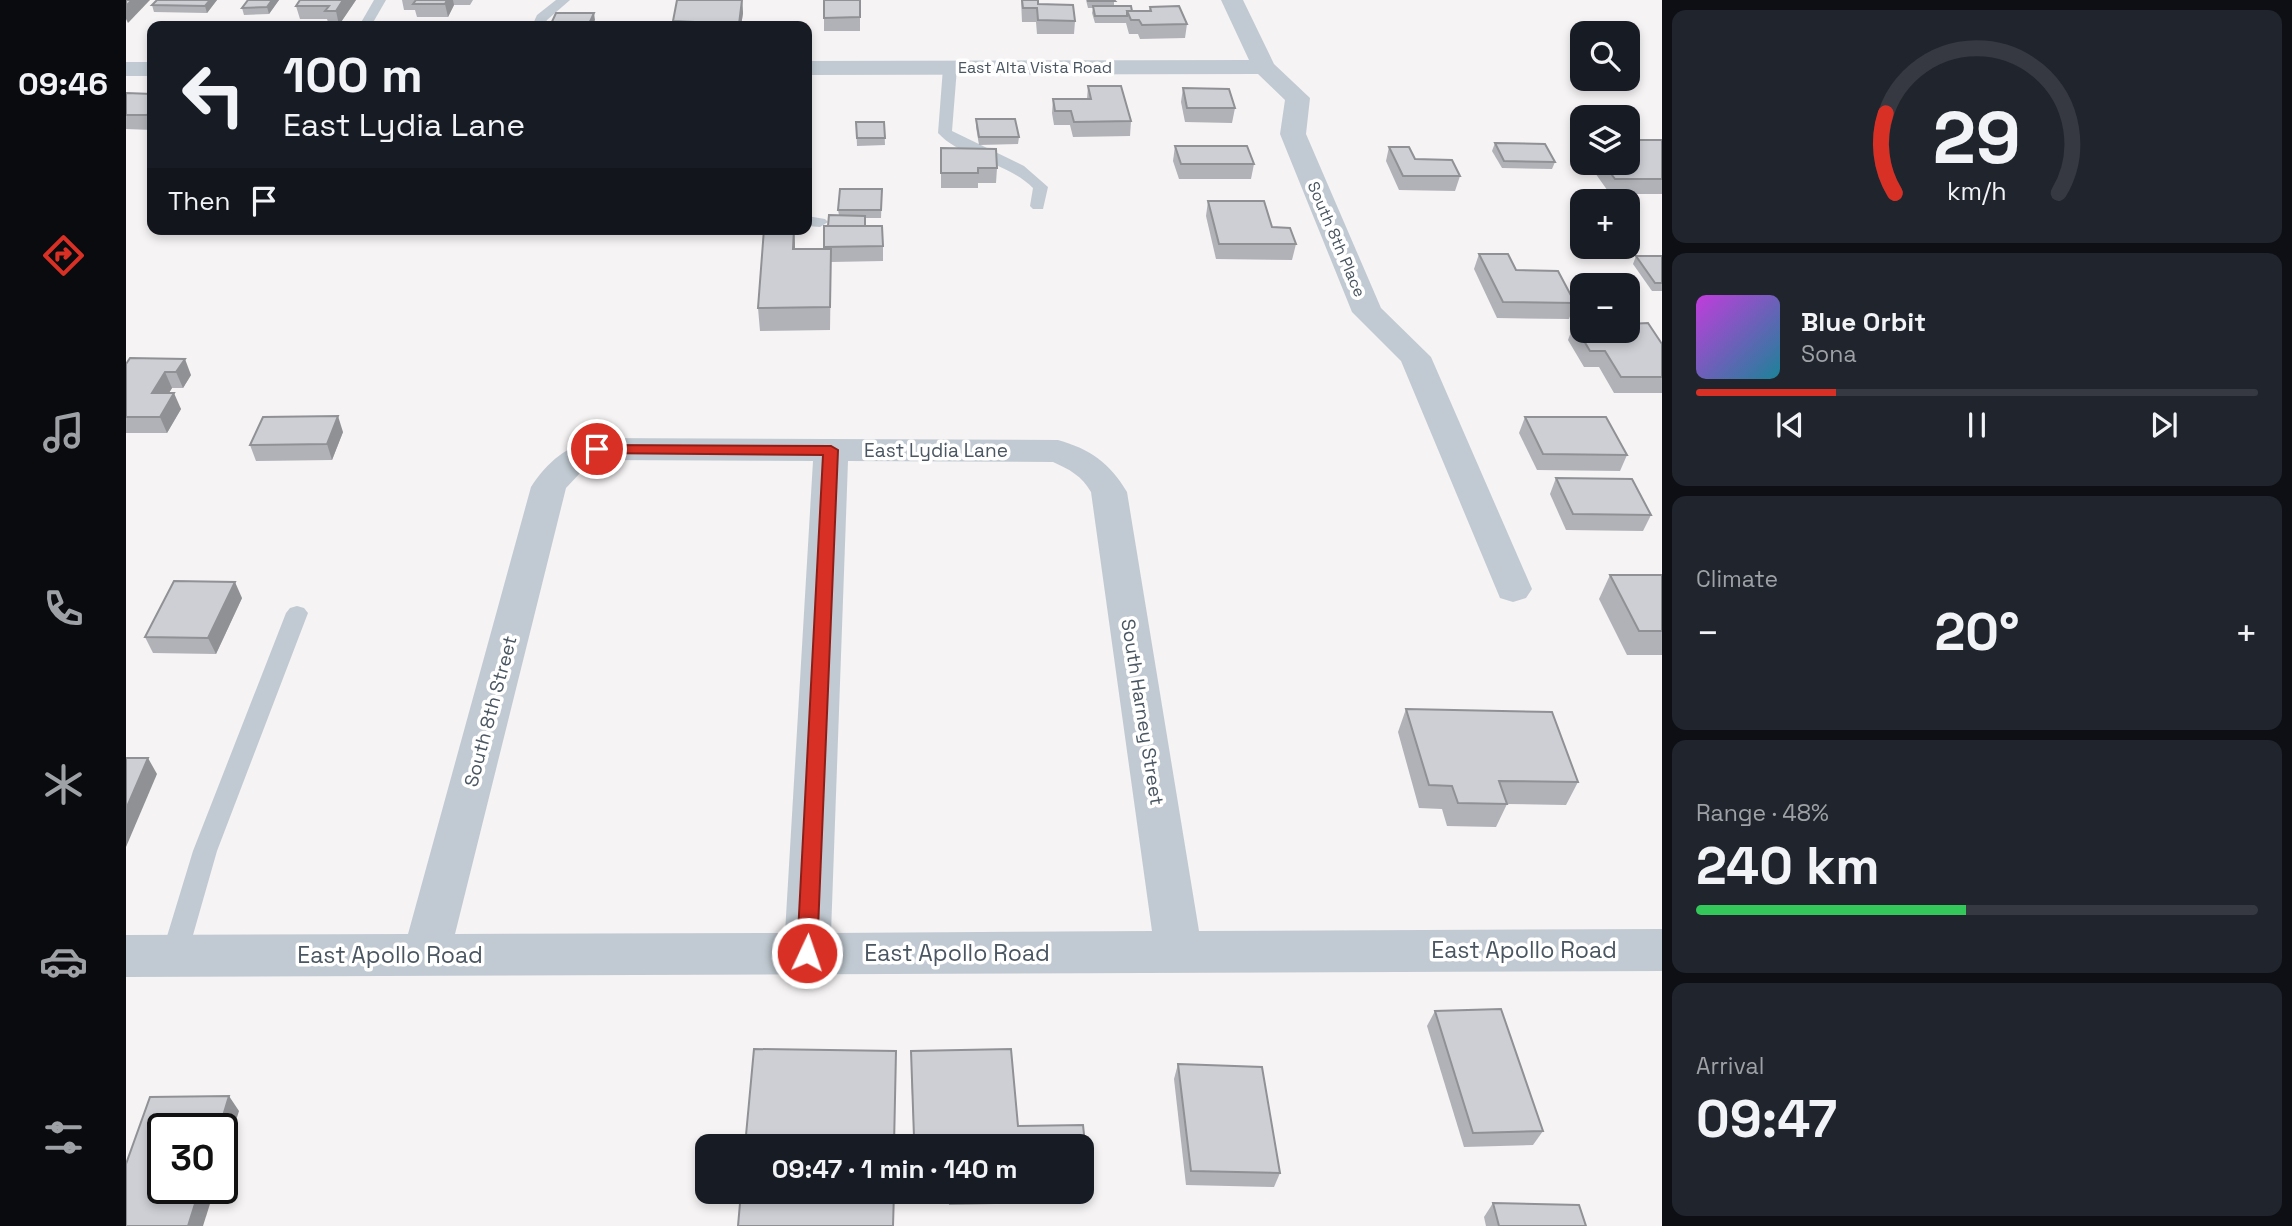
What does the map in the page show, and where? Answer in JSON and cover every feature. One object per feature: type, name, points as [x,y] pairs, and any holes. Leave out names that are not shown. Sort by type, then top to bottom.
[{"type":"street","name":"South 8th Place","points":[[1232,0],[1264,67],[1298,99],[1293,134],[1367,312],[1415,357],[1513,589]]},
{"type":"street","name":"East Alta Vista Road","points":[[812,68],[1264,67]]},
{"type":"street","points":[[126,69],[147,69]]},
{"type":"street","name":"East Lydia Lane","points":[[561,469],[576,457],[597,449],[1058,451],[1085,462],[1100,474]]},
{"type":"street","points":[[807,953],[831,450]]},
{"type":"street","name":"South 8th Street","points":[[426,955],[550,487],[561,469]]},
{"type":"street","name":"South Harney Street","points":[[1100,474],[1109,492],[1179,952]]},
{"type":"street","name":"East Apollo Road","points":[[126,956],[1662,950]]},
{"type":"lane","points":[[368,21],[380,0]]},
{"type":"lane","points":[[540,21],[564,0]]},
{"type":"lane","points":[[950,68],[945,133],[960,144],[1028,172],[1041,187],[1038,206]]},
{"type":"lane","points":[[174,956],[205,851],[297,613]]},
{"type":"building","points":[[157,0],[210,0],[205,6],[152,5]]},
{"type":"building","points":[[248,0],[272,0],[267,7],[242,8]]},
{"type":"building","points":[[300,0],[343,0],[336,11],[325,11],[329,6],[296,6]]},
{"type":"building","points":[[416,0],[447,0],[445,4],[413,4]]},
{"type":"building","points":[[677,0],[742,0],[739,21],[673,21]]},
{"type":"building","points":[[824,0],[860,0],[860,17],[824,18]]},
{"type":"building","points":[[1022,0],[1038,0],[1038,4],[1073,5],[1075,21],[1038,20],[1037,8],[1023,8]]},
{"type":"building","points":[[1093,6],[1131,6],[1132,11],[1127,11],[1127,16],[1095,16]]},
{"type":"building","points":[[1179,6],[1187,24],[1142,25],[1139,20],[1131,20],[1127,11],[1151,11],[1150,7]]},
{"type":"building","points":[[556,13],[594,13],[590,21],[552,21]]},
{"type":"building","points":[[1088,86],[1121,86],[1131,121],[1074,122],[1071,111],[1055,111],[1053,99],[1091,99]]},
{"type":"building","points":[[1183,88],[1229,89],[1235,108],[1187,108]]},
{"type":"building","points":[[126,93],[147,94],[147,115],[126,115]]},
{"type":"building","points":[[976,119],[1015,119],[1019,137],[979,137]]},
{"type":"building","points":[[856,122],[884,122],[885,138],[857,138]]},
{"type":"building","points":[[1640,140],[1662,140],[1662,179],[1615,179],[1612,175],[1640,175]]},
{"type":"building","points":[[1495,143],[1545,144],[1555,162],[1504,161]]},
{"type":"building","points":[[1175,146],[1247,146],[1254,164],[1181,164]]},
{"type":"building","points":[[1389,147],[1409,147],[1415,159],[1452,160],[1460,176],[1403,176]]},
{"type":"building","points":[[941,148],[996,149],[997,168],[978,168],[978,173],[941,173]]},
{"type":"building","points":[[840,189],[882,189],[881,210],[838,210]]},
{"type":"building","points":[[1208,201],[1264,201],[1272,227],[1290,228],[1296,244],[1219,244]]},
{"type":"building","points":[[829,215],[865,216],[865,226],[828,226]]},
{"type":"building","points":[[824,226],[882,226],[883,246],[824,247]]},
{"type":"building","points":[[764,235],[794,235],[793,249],[831,249],[830,307],[758,308]]},
{"type":"building","points":[[1479,254],[1508,254],[1516,270],[1558,271],[1570,294],[1570,303],[1503,302]]},
{"type":"building","points":[[1640,256],[1662,256],[1662,283],[1655,283],[1638,259]]},
{"type":"building","points":[[1640,323],[1648,323],[1662,344],[1662,377],[1621,377],[1605,351],[1590,351],[1585,343],[1640,343]]},
{"type":"building","points":[[130,358],[185,359],[176,372],[165,372],[152,393],[174,393],[160,417],[126,417],[126,364]]},
{"type":"building","points":[[338,416],[327,444],[250,445],[263,417]]},
{"type":"building","points":[[1525,417],[1606,417],[1627,455],[1543,454]]},
{"type":"building","points":[[1556,478],[1632,479],[1651,515],[1573,514]]},
{"type":"building","points":[[1610,575],[1662,575],[1662,631],[1639,631]]},
{"type":"building","points":[[174,581],[235,582],[208,638],[145,637]]},
{"type":"building","points":[[1406,709],[1552,712],[1578,782],[1499,781],[1507,804],[1458,803],[1452,786],[1429,785]]},
{"type":"building","points":[[126,758],[148,758],[126,809]]},
{"type":"building","points":[[1501,1009],[1543,1131],[1473,1133],[1435,1011]]},
{"type":"building","points":[[754,1049],[896,1051],[894,1134],[746,1134]]},
{"type":"building","points":[[1011,1049],[1018,1126],[1083,1125],[1084,1134],[914,1134],[911,1051]]},
{"type":"building","points":[[1178,1064],[1262,1067],[1280,1173],[1191,1171]]},
{"type":"building","points":[[229,1096],[224,1113],[147,1113],[147,1204],[195,1204],[188,1226],[126,1226],[126,1164],[150,1097]]},
{"type":"building","points":[[1493,1203],[1579,1205],[1586,1226],[1499,1226]]},
{"type":"building","points":[[740,1204],[894,1204],[893,1226],[738,1226]]},
{"type":"route","points":[[597,449],[831,450],[807,953]]}]
